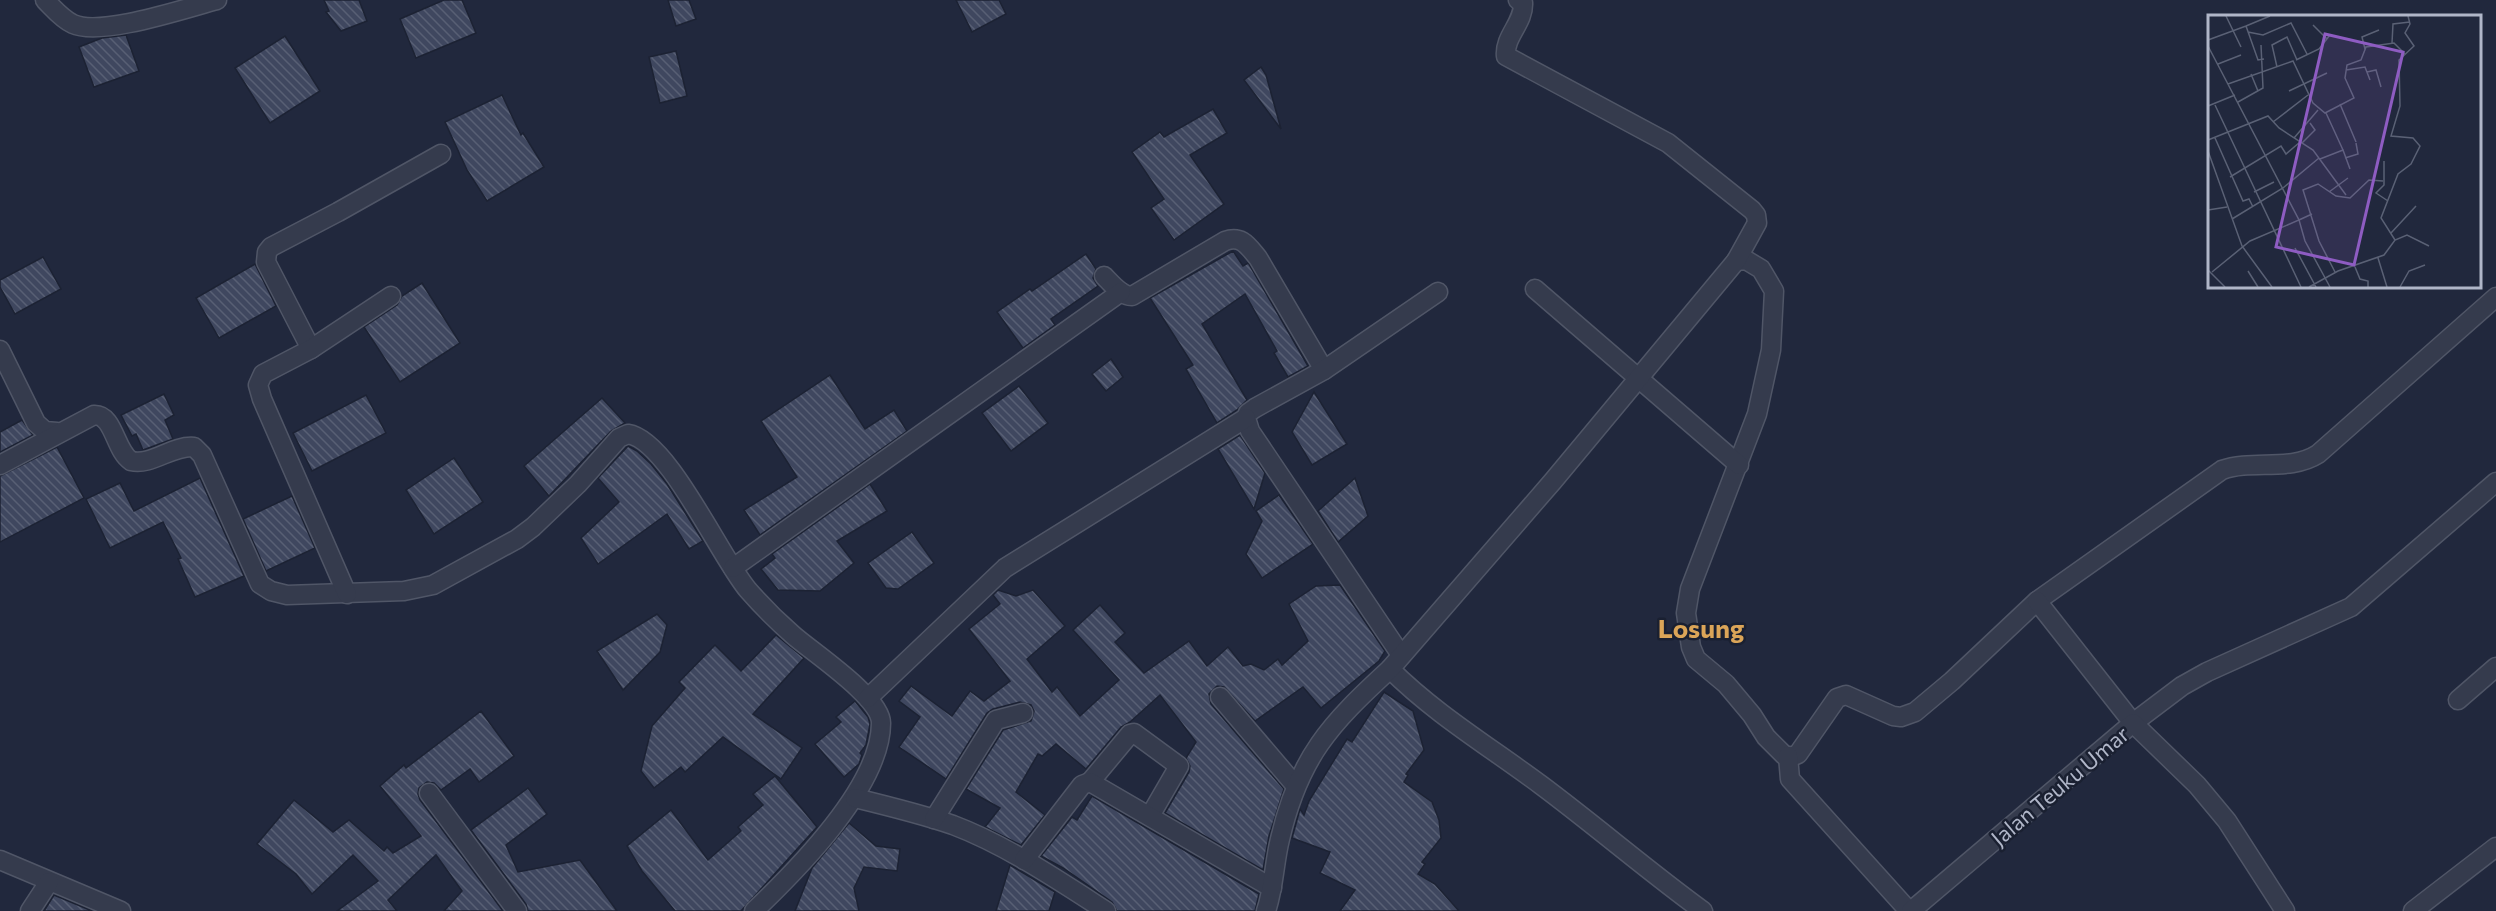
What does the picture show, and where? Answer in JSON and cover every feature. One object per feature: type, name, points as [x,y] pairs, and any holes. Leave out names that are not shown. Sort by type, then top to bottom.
[{"type":"street","points":[[45,0],[73,24],[92,28],[148,18],[217,0]]},
{"type":"street","points":[[1266,911],[1279,842],[1295,786],[1315,750],[1347,709],[1396,662],[1640,378],[1736,261],[1757,223],[1756,215],[1752,210],[1668,143],[1506,56],[1505,46],[1524,12],[1523,3],[1518,0]]},
{"type":"street","points":[[311,349],[266,262],[267,252],[271,247],[441,154]]},
{"type":"street","points":[[1104,276],[1128,297],[1137,295],[1225,241],[1241,240],[1258,258],[1324,370]]},
{"type":"street","points":[[1736,261],[1746,260],[1761,269],[1774,291],[1766,378],[1739,465],[1690,589],[1687,623],[1696,659],[1726,684],[1752,715],[1766,737],[1781,753],[1788,756],[1798,754],[1833,704],[1842,696],[1846,695],[1893,716],[1901,717],[1915,712],[1952,681],[2037,601],[2222,470],[2239,465],[2301,462],[2318,454],[2496,297]]},
{"type":"street","points":[[1534,289],[1739,465]]},
{"type":"street","points":[[733,568],[1121,292]]},
{"type":"street","points":[[868,698],[1005,568],[1246,418],[1248,413],[1255,408],[1324,370],[1438,292]]},
{"type":"street","points":[[347,594],[258,385],[263,374],[311,349],[392,296]]},
{"type":"street","points":[[0,350],[36,423],[45,431],[57,432]]},
{"type":"street","points":[[0,465],[57,432],[88,416],[98,414],[106,420],[121,451],[131,461],[143,461],[185,447],[196,448],[202,455],[260,584],[271,591],[287,595],[347,594],[424,588],[496,551],[533,527],[578,484],[619,438],[628,434],[639,437],[668,466],[733,568],[761,605],[868,698],[879,712],[882,725],[876,751],[855,798],[793,874],[754,911]]},
{"type":"street","points":[[1246,418],[1250,431],[1396,662],[1435,710],[1583,816],[1703,911]]},
{"type":"street","points":[[2037,601],[2133,723],[2200,676],[2351,607],[2496,482]]},
{"type":"street","points":[[2458,700],[2492,676]]},
{"type":"street","points":[[1221,697],[1295,786]]},
{"type":"street","points":[[934,819],[996,720],[1023,713]]},
{"type":"street","name":"Jalan Teuku Umar","points":[[1910,911],[2133,723],[2197,785],[2227,821],[2252,856],[2285,911]]},
{"type":"street","points":[[1024,860],[1082,785],[1090,782],[1130,734],[1134,733],[1179,766],[1150,816]]},
{"type":"street","points":[[1788,756],[1790,779],[1910,911]]},
{"type":"street","points":[[1090,782],[1272,888]]},
{"type":"street","points":[[429,793],[517,911]]},
{"type":"street","points":[[855,798],[956,826],[1024,860],[1106,911]]},
{"type":"street","points":[[2413,911],[2496,847]]},
{"type":"street","points":[[0,860],[121,911]]},
{"type":"street","points":[[30,911],[50,882]]},
{"type":"building","points":[[324,0],[359,0],[367,21],[341,31],[326,12],[329,11]]},
{"type":"building","points":[[444,0],[462,0],[476,33],[416,58],[400,19]]},
{"type":"building","points":[[668,0],[689,0],[696,19],[676,26]]},
{"type":"building","points":[[956,0],[999,0],[1006,14],[972,32]]},
{"type":"building","points":[[126,35],[139,71],[94,87],[79,47],[102,38]]},
{"type":"building","points":[[285,36],[320,91],[270,123],[235,68]]},
{"type":"building","points":[[676,51],[687,96],[660,103],[649,57]]},
{"type":"building","points":[[1261,67],[1266,75],[1281,129],[1244,80]]},
{"type":"building","points":[[502,95],[521,135],[523,133],[544,167],[487,201],[467,170],[445,122]]},
{"type":"building","points":[[1213,109],[1227,133],[1190,155],[1224,204],[1174,240],[1151,208],[1164,199],[1132,152],[1160,132],[1164,137]]},
{"type":"building","points":[[1233,251],[1243,266],[1249,264],[1308,366],[1288,377],[1274,353],[1277,351],[1245,294],[1202,324],[1247,400],[1237,410],[1217,423],[1186,369],[1193,365],[1150,298]]},
{"type":"building","points":[[1086,254],[1096,269],[1093,278],[1098,286],[1051,319],[1055,325],[1023,348],[997,312]]},
{"type":"building","points":[[43,257],[61,289],[15,314],[0,287],[0,280]]},
{"type":"building","points":[[255,264],[276,306],[219,338],[196,298]]},
{"type":"building","points":[[422,283],[460,343],[400,382],[364,327],[397,305],[402,296]]},
{"type":"building","points":[[1111,359],[1123,377],[1106,391],[1092,374]]},
{"type":"building","points":[[830,375],[865,429],[894,410],[907,431],[760,535],[744,510],[797,477],[761,421]]},
{"type":"building","points":[[1019,386],[1048,423],[1011,451],[982,413]]},
{"type":"building","points":[[1314,392],[1347,444],[1312,465],[1292,432]]},
{"type":"building","points":[[164,394],[174,415],[165,420],[173,439],[143,450],[136,434],[132,436],[121,415]]},
{"type":"building","points":[[366,395],[386,433],[312,471],[293,433]]},
{"type":"building","points":[[602,398],[625,423],[611,431],[549,496],[524,466]]},
{"type":"building","points":[[22,420],[33,435],[0,452],[0,432]]},
{"type":"building","points":[[1240,435],[1265,473],[1254,509],[1218,449]]},
{"type":"building","points":[[628,446],[651,464],[667,484],[703,541],[689,549],[667,514],[598,564],[581,538],[619,502],[598,478]]},
{"type":"building","points":[[57,447],[84,498],[0,542],[0,476]]},
{"type":"building","points":[[454,458],[483,502],[434,534],[406,490]]},
{"type":"building","points":[[200,478],[244,576],[195,597],[178,559],[181,558],[163,522],[110,548],[86,499],[120,483],[134,511]]},
{"type":"building","points":[[1355,478],[1368,516],[1338,542],[1318,511]]},
{"type":"building","points":[[870,484],[887,511],[837,541],[854,563],[820,591],[778,590],[761,569],[775,558],[772,554]]},
{"type":"building","points":[[1279,495],[1313,544],[1262,578],[1246,554],[1262,521],[1256,511]]},
{"type":"building","points":[[292,496],[315,548],[266,571],[243,519]]},
{"type":"building","points":[[912,532],[934,563],[898,589],[886,588],[868,563]]},
{"type":"building","points":[[1340,585],[1385,651],[1379,661],[1321,708],[1303,687],[1255,721],[1224,687],[1217,686],[1209,694],[1211,704],[1284,789],[1269,836],[1263,870],[1165,813],[1189,772],[1190,766],[1186,758],[1196,742],[1160,695],[1130,722],[1121,727],[1086,769],[1056,744],[1042,756],[1038,754],[1016,792],[1045,815],[1021,845],[985,827],[1000,808],[966,789],[1003,730],[1031,721],[1034,711],[1031,705],[1020,702],[993,709],[987,713],[946,779],[899,747],[920,717],[899,701],[911,686],[952,716],[970,691],[984,701],[1010,681],[969,629],[1000,604],[993,595],[998,590],[1016,596],[1033,590],[1065,626],[1027,659],[1052,692],[1057,687],[1080,716],[1119,680],[1073,630],[1100,605],[1125,633],[1115,642],[1144,673],[1189,641],[1207,666],[1228,647],[1243,666],[1251,664],[1264,670],[1278,659],[1282,665],[1308,641],[1289,604],[1316,586]]},
{"type":"building","points":[[657,614],[667,625],[660,652],[623,690],[597,651]]},
{"type":"building","points":[[776,635],[804,658],[753,714],[802,748],[781,779],[723,737],[685,772],[681,767],[654,788],[641,771],[652,726],[685,688],[679,682],[715,645],[741,671]]},
{"type":"building","points":[[1384,692],[1413,711],[1424,750],[1406,774],[1408,775],[1404,782],[1432,802],[1439,820],[1441,838],[1422,862],[1425,864],[1418,874],[1435,884],[1459,911],[1340,911],[1355,890],[1320,873],[1330,852],[1292,838],[1300,809],[1304,815],[1309,801],[1347,739],[1352,742]]},
{"type":"building","points":[[855,701],[868,717],[870,724],[866,745],[860,753],[862,755],[859,764],[844,777],[815,744],[841,722],[836,717]]},
{"type":"building","points":[[481,711],[514,756],[479,782],[470,769],[441,790],[434,783],[427,782],[419,788],[418,794],[420,800],[503,911],[444,911],[462,891],[436,855],[388,900],[397,911],[337,911],[378,881],[353,855],[312,894],[296,874],[257,844],[294,800],[333,832],[349,820],[384,851],[387,847],[393,853],[421,836],[380,786],[404,765],[406,768]]},
{"type":"building","points":[[775,776],[817,827],[741,911],[675,911],[642,871],[627,846],[671,810],[708,860],[741,831],[738,827],[763,805],[753,794]]},
{"type":"building","points":[[528,788],[547,814],[506,845],[518,872],[580,860],[617,911],[528,911],[526,904],[471,830]]},
{"type":"building","points":[[1092,796],[1259,894],[1255,911],[1117,911],[1112,902],[1063,868],[1041,856],[1072,817],[1077,820]]},
{"type":"building","points":[[849,823],[876,846],[900,849],[897,871],[864,867],[854,888],[859,911],[795,911],[812,868]]},
{"type":"building","points":[[1010,865],[1055,892],[1049,911],[996,911]]},
{"type":"building","points":[[54,895],[92,911],[44,911]]},
{"type":"district","name":"Losung","points":[[1701,629]]}]
